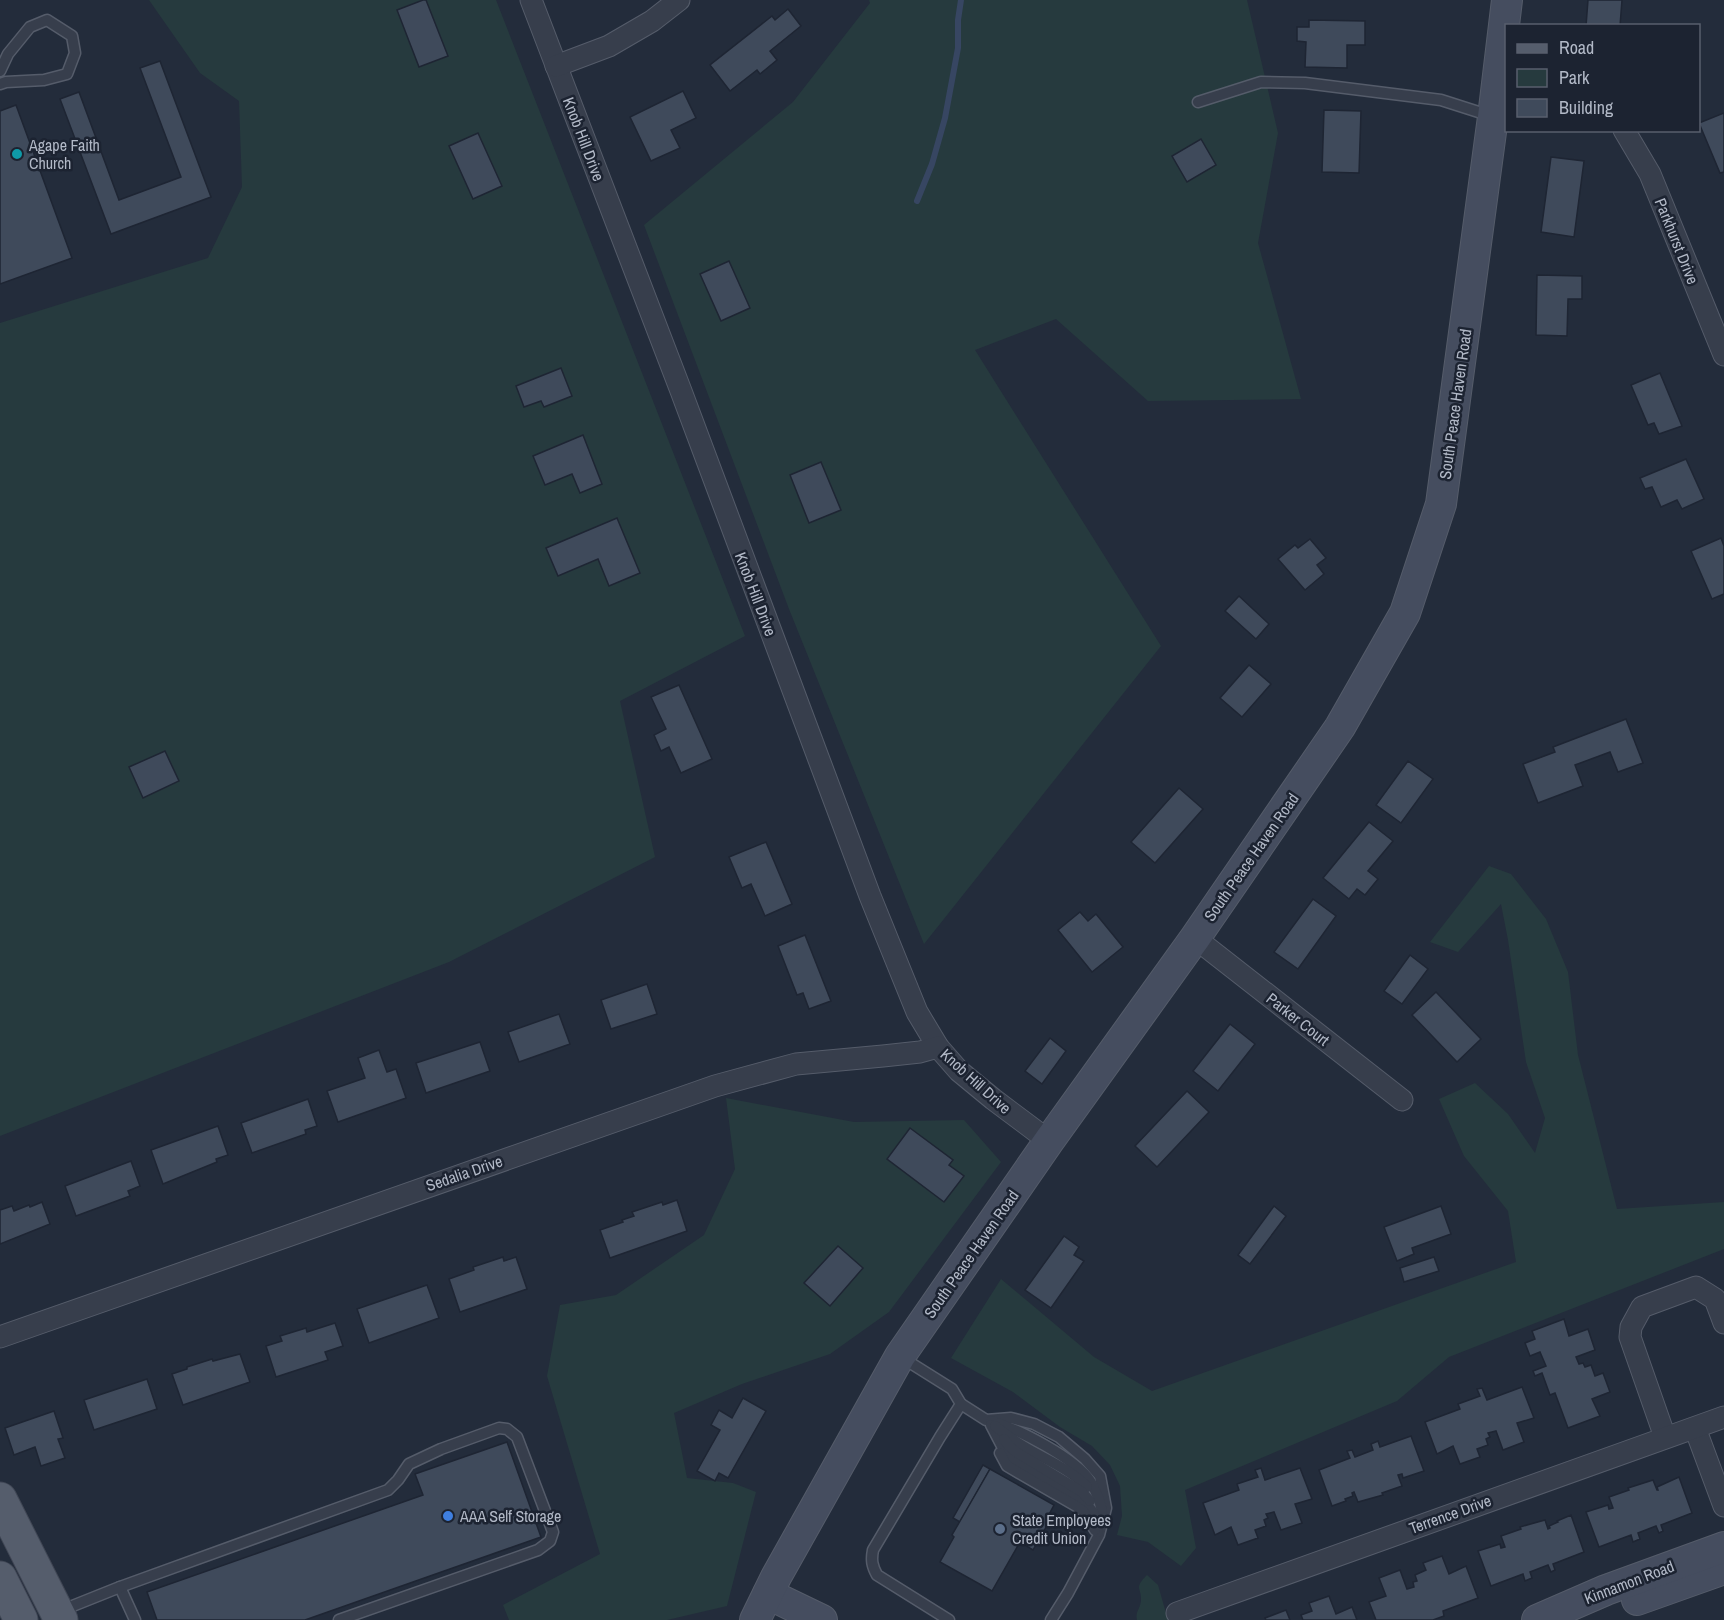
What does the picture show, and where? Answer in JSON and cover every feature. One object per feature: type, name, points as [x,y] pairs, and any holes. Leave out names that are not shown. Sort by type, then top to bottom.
[{"type":"main road","name":"South Peace Haven Road","points":[[1505,24],[1507,0]]},
{"type":"main road","name":"South Peace Haven Road","points":[[761,1607],[781,1567],[900,1356],[1049,1141],[1195,938],[1340,727],[1405,613],[1441,504],[1493,117],[1502,79],[1505,32]]},
{"type":"main road","points":[[0,1499],[59,1616]]},
{"type":"main road","name":"Kinnamon Road","points":[[1537,1620],[1596,1594],[1724,1547]]},
{"type":"main road","name":"Kinnamon Road","points":[[1581,1620],[1724,1569]]},
{"type":"main road","points":[[0,1578],[21,1620]]},
{"type":"main road","points":[[761,1607],[822,1620]]},
{"type":"street","name":"Knob Hill Drive","points":[[531,0],[681,391],[874,907],[917,1012],[938,1047],[959,1071],[1049,1141]]},
{"type":"street","points":[[556,66],[609,46],[652,21],[679,0]]},
{"type":"street","name":"Parkhurst Drive","points":[[1625,132],[1650,174],[1724,356]]},
{"type":"street","name":"Parker Court","points":[[1195,938],[1402,1100]]},
{"type":"street","name":"Sedalia Drive","points":[[0,1337],[715,1086],[796,1064],[920,1052],[938,1047]]},
{"type":"street","points":[[1665,1437],[1630,1337],[1631,1328],[1642,1307],[1696,1287],[1715,1299],[1724,1323]]},
{"type":"street","name":"Terrence Drive","points":[[1177,1613],[1724,1417]]},
{"type":"street","points":[[1695,1428],[1724,1506]]},
{"type":"lane","points":[[0,71],[8,54],[30,27],[46,20],[72,36],[75,53],[67,74],[44,80],[0,84]]},
{"type":"lane","points":[[1198,102],[1261,82],[1305,83],[1441,100],[1493,117]]},
{"type":"lane","points":[[900,1356],[952,1389],[961,1404],[990,1423],[1008,1446],[1016,1452],[1082,1492],[1097,1512],[1099,1535]]},
{"type":"lane","points":[[949,1620],[877,1575],[871,1558],[883,1533],[961,1404]]},
{"type":"lane","points":[[990,1423],[1011,1418],[1034,1424],[1059,1437],[1085,1459],[1100,1476],[1106,1508],[1099,1535],[1051,1620]]},
{"type":"lane","points":[[990,1423],[1001,1456],[1007,1466],[1083,1511],[1099,1535]]},
{"type":"lane","points":[[59,1616],[120,1587],[388,1490],[409,1464],[441,1449],[499,1428],[507,1429],[518,1437],[553,1532],[550,1542],[538,1550],[339,1620]]},
{"type":"lane","points":[[120,1587],[135,1620]]},
{"type":"green space","points":[[149,0],[496,0],[745,636],[620,701],[655,857],[449,962],[0,1136],[0,323],[208,258],[242,187],[239,101],[200,73]]},
{"type":"green space","points":[[869,0],[1247,0],[1278,133],[1258,243],[1301,399],[1148,401],[1056,319],[975,350],[1161,646],[924,944],[789,609],[644,225],[793,102],[870,3]]},
{"type":"green space","points":[[1489,866],[1511,874],[1546,919],[1568,972],[1578,1055],[1617,1209],[1724,1202],[1724,1249],[1449,1357],[1397,1401],[1185,1490],[1196,1548],[1181,1566],[1148,1542],[1117,1535],[1122,1516],[1120,1486],[1110,1465],[1092,1446],[1060,1427],[1013,1392],[951,1358],[1001,1279],[1094,1357],[1152,1391],[1516,1262],[1508,1211],[1464,1156],[1439,1099],[1475,1083],[1508,1114],[1535,1153],[1545,1118],[1526,1062],[1501,904],[1458,952],[1430,942]]},
{"type":"green space","points":[[726,1098],[854,1122],[964,1120],[1001,1162],[889,1312],[830,1354],[742,1384],[674,1413],[687,1478],[733,1483],[756,1492],[727,1606],[667,1620],[509,1620],[503,1605],[600,1554],[547,1376],[560,1305],[616,1295],[704,1235],[735,1169]]},
{"type":"green space","points":[[1147,1575],[1158,1585],[1168,1620],[1137,1620],[1141,1601],[1139,1586]]},
{"type":"building","points":[[426,0],[448,56],[419,67],[397,10]]},
{"type":"building","points":[[1588,0],[1622,0],[1620,24],[1586,24]]},
{"type":"building","points":[[788,9],[801,26],[770,51],[777,60],[760,74],[757,70],[730,91],[710,65],[772,16],[775,20]]},
{"type":"building","points":[[1309,20],[1365,21],[1365,45],[1347,45],[1347,68],[1305,67],[1306,42],[1297,41],[1297,27],[1309,27]]},
{"type":"building","points":[[160,61],[211,197],[111,234],[60,99],[79,92],[119,200],[181,177],[140,68]]},
{"type":"building","points":[[683,91],[696,118],[671,130],[680,148],[651,161],[630,117]]},
{"type":"building","name":"Agape Faith Church","points":[[16,105],[72,258],[0,284],[0,111]]},
{"type":"building","points":[[1324,110],[1361,111],[1359,173],[1322,172]]},
{"type":"building","points":[[1724,113],[1724,172],[1720,173],[1700,123]]},
{"type":"building","points":[[478,133],[502,186],[473,199],[449,146]]},
{"type":"building","points":[[1201,139],[1216,165],[1187,182],[1172,156]]},
{"type":"building","points":[[1551,157],[1584,161],[1574,237],[1541,232]]},
{"type":"building","points":[[729,261],[750,308],[721,321],[700,274]]},
{"type":"building","points":[[1537,275],[1582,276],[1582,299],[1568,299],[1567,336],[1536,335]]},
{"type":"building","points":[[561,368],[572,396],[544,407],[541,401],[524,407],[516,386]]},
{"type":"building","points":[[1660,373],[1682,426],[1659,434],[1654,423],[1648,425],[1631,385]]},
{"type":"building","points":[[583,435],[602,484],[580,493],[572,474],[545,485],[533,456]]},
{"type":"building","points":[[1686,459],[1704,499],[1682,509],[1677,500],[1661,507],[1652,487],[1645,489],[1640,478]]},
{"type":"building","points":[[821,462],[841,510],[809,523],[790,475]]},
{"type":"building","points":[[617,518],[640,573],[609,586],[598,559],[558,576],[546,548]]},
{"type":"building","points":[[1721,538],[1724,546],[1724,594],[1712,599],[1691,551]]},
{"type":"building","points":[[1310,539],[1326,558],[1317,565],[1324,574],[1305,590],[1278,559],[1295,545],[1298,548]]},
{"type":"building","points":[[1239,596],[1269,624],[1256,639],[1225,611]]},
{"type":"building","points":[[1249,665],[1271,684],[1242,717],[1220,698]]},
{"type":"building","points":[[679,685],[712,759],[681,773],[669,747],[661,751],[654,735],[666,729],[651,697]]},
{"type":"building","points":[[1626,719],[1643,763],[1618,772],[1610,752],[1575,765],[1583,786],[1538,803],[1523,764],[1555,752],[1553,747]]},
{"type":"building","points":[[165,751],[179,781],[143,798],[129,767]]},
{"type":"building","points":[[1408,761],[1433,779],[1401,823],[1376,805]]},
{"type":"building","points":[[1179,788],[1203,809],[1155,863],[1131,842]]},
{"type":"building","points":[[1369,822],[1393,841],[1368,871],[1378,879],[1365,895],[1357,889],[1349,899],[1323,878]]},
{"type":"building","points":[[766,842],[792,904],[765,916],[751,884],[742,888],[729,857]]},
{"type":"building","points":[[1313,899],[1336,916],[1298,969],[1274,952]]},
{"type":"building","points":[[1080,912],[1088,921],[1096,914],[1123,947],[1092,972],[1058,930]]},
{"type":"building","points":[[805,935],[831,1001],[809,1009],[803,993],[797,995],[778,946]]},
{"type":"building","points":[[1410,955],[1428,969],[1402,1004],[1384,991]]},
{"type":"building","points":[[647,984],[657,1014],[611,1029],[601,1000]]},
{"type":"building","points":[[1436,992],[1481,1039],[1457,1062],[1412,1015]]},
{"type":"building","points":[[559,1014],[570,1044],[519,1062],[508,1032]]},
{"type":"building","points":[[1230,1024],[1255,1044],[1218,1091],[1193,1071]]},
{"type":"building","points":[[1050,1038],[1066,1051],[1042,1084],[1025,1071]]},
{"type":"building","points":[[480,1042],[490,1071],[426,1093],[416,1063]]},
{"type":"building","points":[[379,1050],[387,1072],[396,1069],[406,1098],[338,1122],[327,1091],[365,1078],[358,1058]]},
{"type":"building","points":[[1187,1091],[1209,1112],[1157,1167],[1135,1146]]},
{"type":"building","points":[[308,1099],[317,1126],[305,1130],[306,1134],[252,1153],[241,1123]]},
{"type":"building","points":[[218,1126],[228,1155],[216,1159],[217,1162],[163,1184],[151,1150]]},
{"type":"building","points":[[910,1128],[953,1160],[949,1165],[964,1176],[944,1202],[887,1159]]},
{"type":"building","points":[[131,1161],[140,1186],[128,1191],[130,1196],[76,1216],[65,1186]]},
{"type":"building","points":[[677,1200],[687,1231],[610,1258],[600,1230],[634,1216],[632,1212],[662,1202],[663,1205]]},
{"type":"building","points":[[42,1202],[50,1224],[0,1244],[0,1210],[12,1206],[14,1211]]},
{"type":"building","points":[[1274,1206],[1286,1216],[1250,1264],[1238,1255]]},
{"type":"building","points":[[1441,1206],[1451,1234],[1412,1248],[1414,1254],[1397,1261],[1384,1227]]},
{"type":"building","points":[[1064,1236],[1079,1247],[1074,1255],[1084,1261],[1051,1308],[1025,1290]]},
{"type":"building","points":[[838,1246],[863,1268],[830,1306],[804,1283]]},
{"type":"building","points":[[503,1257],[504,1261],[516,1257],[527,1289],[460,1312],[449,1279],[474,1270],[473,1267]]},
{"type":"building","points":[[1434,1257],[1439,1271],[1404,1282],[1400,1268]]},
{"type":"building","points":[[427,1285],[439,1318],[369,1343],[357,1309]]},
{"type":"building","points":[[1564,1319],[1569,1336],[1588,1329],[1595,1350],[1576,1357],[1579,1364],[1583,1363],[1585,1367],[1591,1365],[1595,1376],[1603,1373],[1610,1392],[1592,1399],[1600,1416],[1568,1428],[1555,1393],[1550,1395],[1542,1373],[1535,1376],[1533,1371],[1546,1366],[1540,1352],[1530,1356],[1525,1343],[1535,1339],[1532,1331]]},
{"type":"building","points":[[335,1323],[343,1346],[325,1352],[328,1360],[276,1377],[266,1346],[282,1341],[280,1336],[306,1328],[307,1332]]},
{"type":"building","points":[[240,1354],[250,1382],[183,1405],[172,1374],[212,1359],[213,1361]]},
{"type":"building","points":[[147,1379],[157,1409],[94,1430],[84,1400]]},
{"type":"building","points":[[1522,1387],[1534,1418],[1517,1423],[1524,1442],[1503,1450],[1496,1431],[1488,1433],[1490,1437],[1486,1439],[1488,1445],[1477,1449],[1480,1457],[1460,1464],[1453,1446],[1437,1454],[1425,1422],[1460,1409],[1458,1404],[1480,1396],[1477,1389],[1482,1388],[1487,1400]]},
{"type":"building","points":[[743,1398],[766,1411],[728,1478],[719,1473],[715,1481],[697,1471],[720,1430],[711,1425],[719,1410],[732,1418]]},
{"type":"building","points":[[54,1411],[63,1438],[58,1439],[65,1458],[41,1466],[35,1447],[14,1455],[5,1428]]},
{"type":"building","points":[[1411,1436],[1424,1471],[1403,1478],[1402,1474],[1398,1475],[1402,1486],[1382,1493],[1383,1495],[1358,1502],[1354,1492],[1353,1496],[1345,1499],[1346,1501],[1332,1506],[1319,1470],[1350,1458],[1347,1451],[1352,1450],[1355,1457],[1373,1450],[1371,1444],[1378,1441],[1380,1447]]},
{"type":"building","name":"AAA Self Storage","points":[[507,1442],[541,1537],[305,1620],[157,1620],[147,1592],[423,1495],[415,1474]]},
{"type":"building","points":[[983,1465],[990,1469],[960,1522],[953,1518]]},
{"type":"building","points":[[1261,1468],[1265,1480],[1300,1468],[1312,1499],[1295,1504],[1302,1523],[1281,1530],[1274,1512],[1266,1514],[1268,1518],[1264,1520],[1266,1526],[1255,1530],[1258,1538],[1238,1545],[1231,1527],[1215,1535],[1203,1503],[1239,1490],[1237,1484],[1258,1477],[1255,1470]]},
{"type":"building","name":"State Employees Credit Union","points":[[990,1469],[1054,1505],[1046,1520],[1049,1522],[1033,1550],[1020,1542],[992,1591],[940,1562],[954,1537],[952,1535]]},
{"type":"building","points":[[1679,1477],[1692,1513],[1661,1525],[1663,1531],[1659,1533],[1656,1526],[1638,1533],[1640,1539],[1633,1542],[1631,1535],[1599,1547],[1586,1512],[1608,1505],[1609,1509],[1613,1508],[1609,1497],[1629,1490],[1628,1488],[1653,1480],[1658,1490],[1657,1487]]},
{"type":"building","points":[[1571,1515],[1584,1552],[1553,1564],[1555,1570],[1551,1572],[1548,1565],[1530,1572],[1532,1578],[1525,1581],[1523,1574],[1491,1586],[1478,1551],[1500,1544],[1501,1548],[1505,1547],[1501,1536],[1521,1529],[1520,1527],[1545,1520],[1548,1529],[1557,1521]]},
{"type":"building","points":[[1442,1556],[1449,1574],[1466,1566],[1478,1598],[1443,1611],[1444,1616],[1433,1620],[1376,1620],[1369,1602],[1386,1596],[1379,1578],[1400,1570],[1407,1589],[1414,1587],[1413,1582],[1417,1581],[1415,1575],[1426,1570],[1423,1563]]},
{"type":"building","points":[[1329,1596],[1336,1614],[1352,1607],[1357,1620],[1303,1620],[1301,1615],[1312,1611],[1309,1603]]},
{"type":"building","points":[[1286,1610],[1290,1620],[1266,1620],[1265,1618]]},
{"type":"waterway","points":[[917,201],[932,164],[945,118],[958,48],[961,0]]},
{"type":"place","name":"Agape Faith Church","points":[[17,154]]},
{"type":"place","name":"AAA Self Storage","points":[[448,1516]]},
{"type":"place","name":"State Employees Credit Union","points":[[1000,1529]]}]
